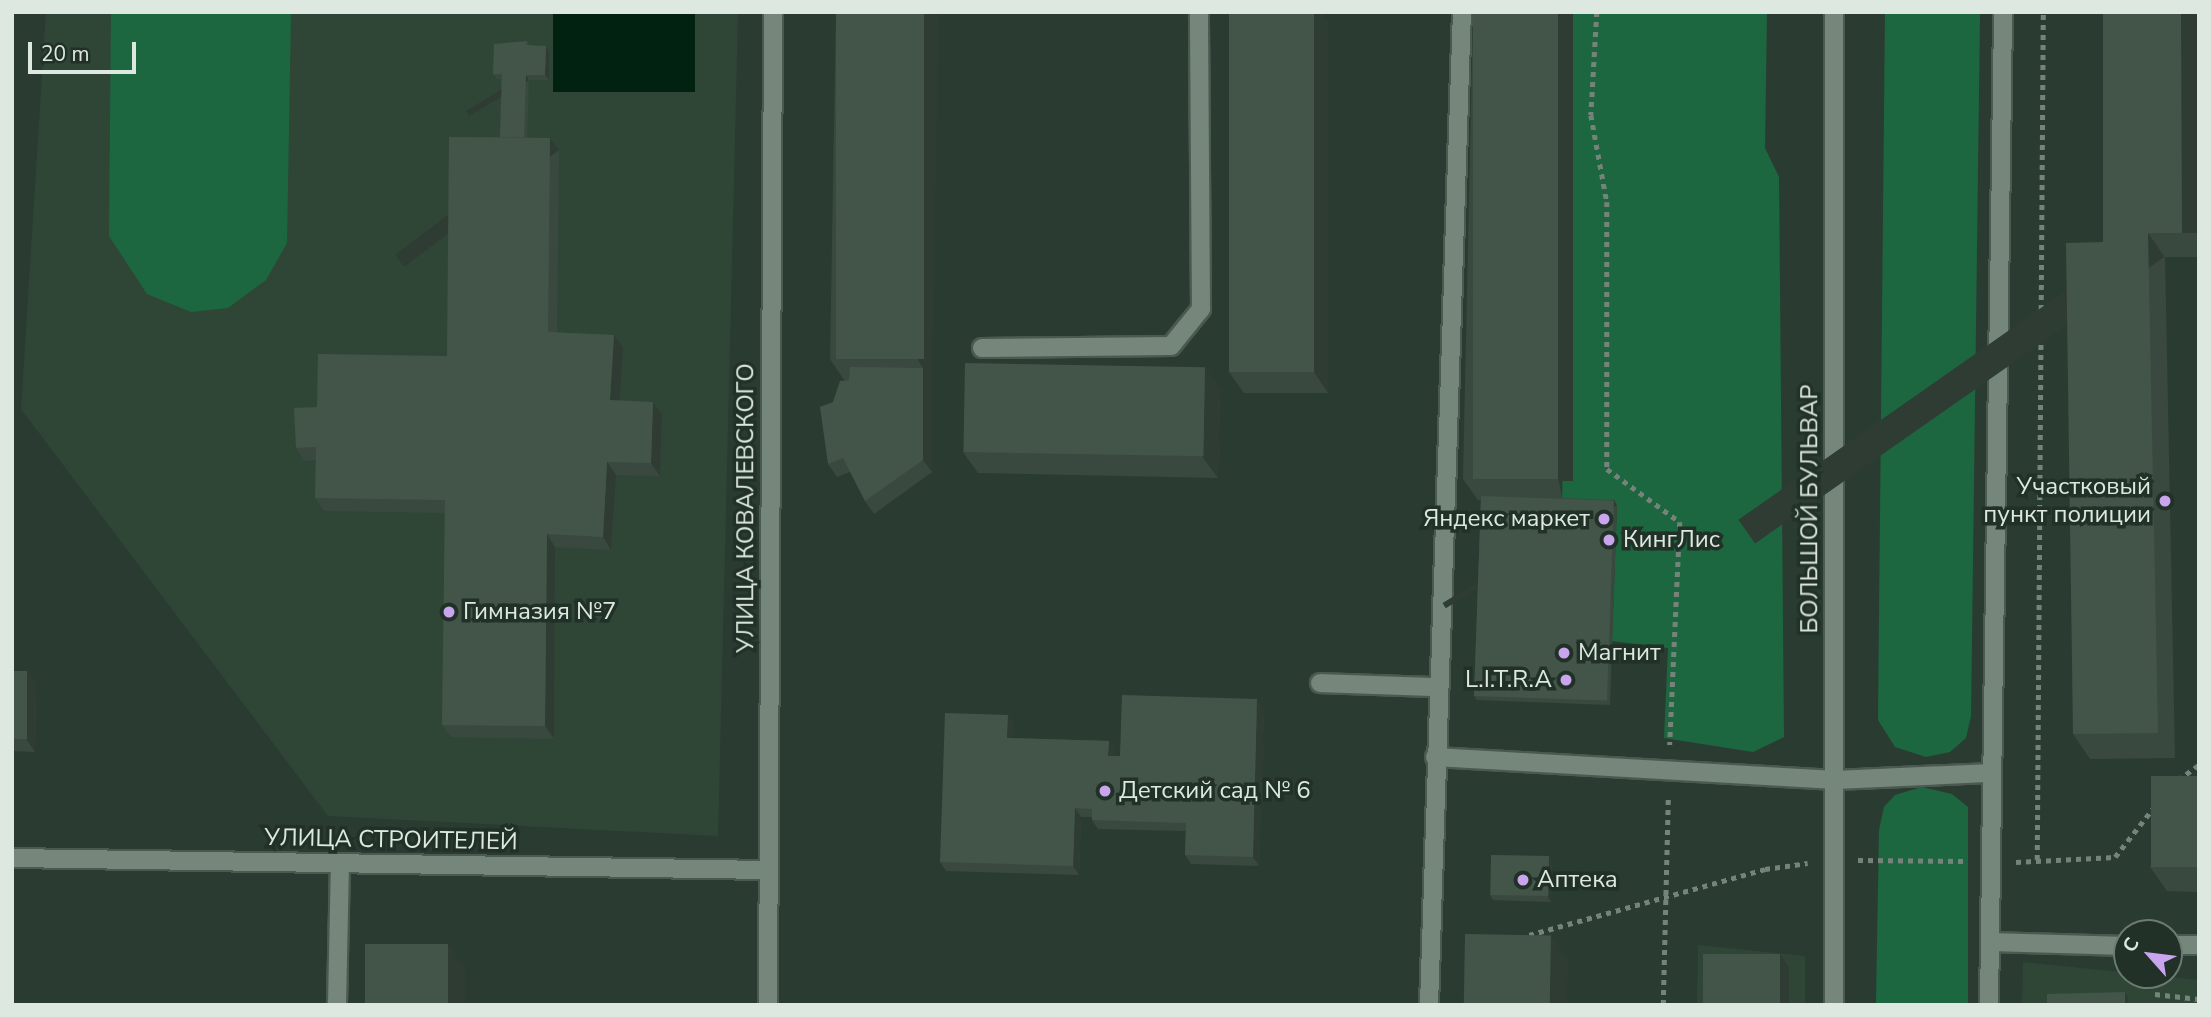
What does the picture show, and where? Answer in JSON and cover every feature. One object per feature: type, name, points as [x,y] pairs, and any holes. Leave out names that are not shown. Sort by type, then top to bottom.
[{"type":"street","name":"УЛИЦА КОВАЛЕВСКОГО","points":[[768,1005],[773,12]]},
{"type":"street","points":[[982,348],[1171,346],[1201,309],[1199,12]]},
{"type":"street","points":[[1429,1005],[1437,687],[1462,12]]},
{"type":"street","name":"БОЛЬШОЙ БУЛЬВАР","points":[[1834,12],[1834,1005]]},
{"type":"street","points":[[1989,1005],[2003,12]]},
{"type":"street","points":[[1320,683],[1437,687]]},
{"type":"street","points":[[1435,757],[1835,780],[1992,773]]},
{"type":"street","name":"УЛИЦА СТРОИТЕЛЕЙ","points":[[12,858],[769,870]]},
{"type":"street","points":[[337,1005],[340,864]]},
{"type":"street","points":[[1990,942],[2113,946]]},
{"type":"path","points":[[1597,12],[1591,115],[1607,202],[1607,469],[1680,522],[1664,897],[1663,1005]]},
{"type":"path","points":[[2037,860],[2043,12]]},
{"type":"path","points":[[2173,783],[2199,765]]},
{"type":"path","points":[[1521,937],[1766,869],[1834,860],[1991,864],[2115,857],[2157,804]]},
{"type":"path","points":[[2155,994],[2199,999]]},
{"type":"shaded area","name":"Гимназия №7","points":[[46,12],[738,12],[718,836],[328,816],[21,409]]},
{"type":"shaded area","points":[[553,12],[695,12],[695,92],[553,92]]},
{"type":"shaded area","points":[[1698,945],[1805,956],[1805,1005],[1697,1005]]},
{"type":"shaded area","points":[[2023,962],[2113,971],[2113,989],[2183,989],[2183,978],[2199,980],[2199,1005],[2022,1005]]},
{"type":"green space","points":[[111,12],[291,12],[287,243],[266,280],[228,308],[191,312],[147,294],[109,236]]},
{"type":"green space","points":[[1573,12],[1767,12],[1765,148],[1779,177],[1784,737],[1753,752],[1664,738],[1668,648],[1612,641],[1617,505],[1562,502]]},
{"type":"green space","points":[[1885,12],[1980,12],[1971,716],[1966,738],[1950,752],[1926,757],[1895,747],[1878,720]]},
{"type":"green space","points":[[1922,787],[1952,794],[1968,807],[1968,1005],[1876,1005],[1879,830],[1884,807],[1895,795]]},
{"type":"building","points":[[836,12],[924,12],[924,359],[836,359]]},
{"type":"building","points":[[1229,12],[1314,12],[1314,372],[1229,372]]},
{"type":"building","points":[[1473,12],[1558,12],[1558,479],[1473,479]]},
{"type":"building","points":[[2103,12],[2181,12],[2182,233],[2148,233],[2158,733],[2073,734],[2066,243],[2103,242]]},
{"type":"building","points":[[527,41],[526,45],[546,46],[545,75],[526,75],[524,137],[500,137],[502,74],[493,74],[494,44]]},
{"type":"building","points":[[449,137],[550,138],[548,332],[614,335],[610,400],[653,402],[651,463],[607,462],[603,537],[547,534],[545,726],[442,725],[445,500],[315,498],[316,447],[296,448],[294,408],[317,407],[318,354],[447,356]]},
{"type":"building","points":[[965,363],[1205,367],[1203,456],[963,452]]},
{"type":"building","points":[[850,367],[923,368],[923,460],[865,501],[843,458],[828,464],[820,407],[833,402],[840,381],[849,380]]},
{"type":"building","points":[[1481,496],[1614,501],[1607,701],[1474,696]]},
{"type":"building","points":[[12,671],[27,671],[27,739],[12,739]]},
{"type":"building","name":"Детский сад № 6","points":[[1122,695],[1257,699],[1253,857],[1185,855],[1186,823],[1092,820],[1092,809],[1075,808],[1073,866],[940,862],[945,713],[1008,715],[1007,738],[1109,741],[1108,756],[1120,756]]},
{"type":"building","points":[[2151,776],[2199,776],[2199,867],[2151,867]]},
{"type":"building","name":"Аптека","points":[[1491,855],[1549,856],[1548,896],[1490,895]]},
{"type":"building","points":[[1465,934],[1551,936],[1550,1005],[1464,1005]]},
{"type":"building","points":[[365,944],[448,944],[448,1005],[365,1005]]},
{"type":"building","points":[[1703,954],[1780,954],[1780,1005],[1703,1005]]},
{"type":"building","points":[[2125,992],[2125,1005],[2047,1005],[2047,994]]},
{"type":"place","name":"Участковый пункт полиции","points":[[2165,501]]},
{"type":"place","name":"Яндекс маркет","points":[[1604,519]]},
{"type":"place","name":"КингЛис","points":[[1609,540]]},
{"type":"place","name":"Гимназия №7","points":[[449,612]]},
{"type":"place","name":"Магнит","points":[[1564,653]]},
{"type":"place","name":"L.I.T.R.A","points":[[1566,680]]},
{"type":"place","name":"Детский сад № 6","points":[[1105,791]]},
{"type":"place","name":"Аптека","points":[[1523,880]]}]
